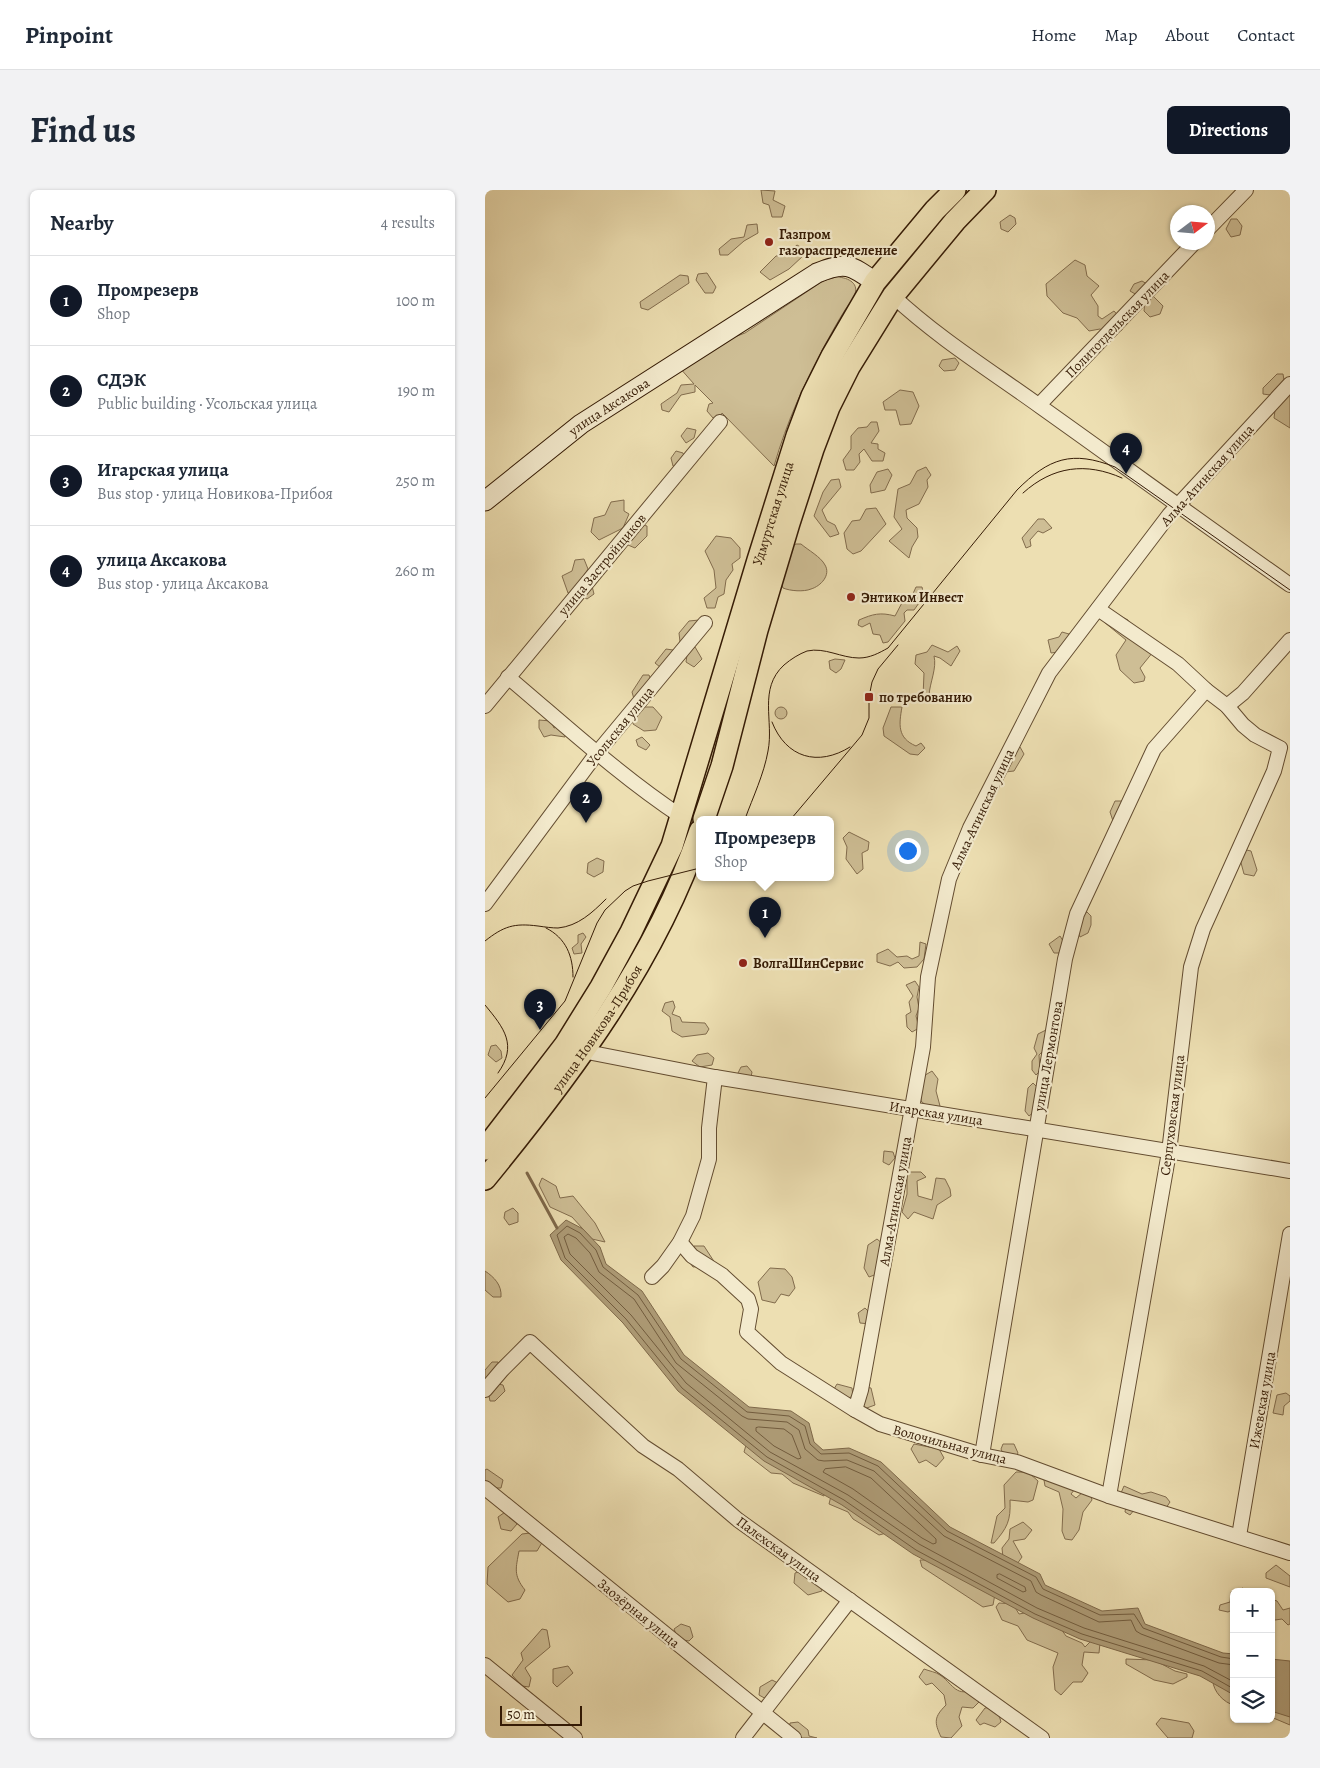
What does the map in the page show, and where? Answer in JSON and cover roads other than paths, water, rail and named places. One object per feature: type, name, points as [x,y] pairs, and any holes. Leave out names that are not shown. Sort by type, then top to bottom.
[{"type":"main road","name":"Удмуртская улица","points":[[661,872],[682,817],[755,569],[797,436],[816,388],[875,282],[935,210],[955,190]]},
{"type":"main road","name":"Удмуртская улица","points":[[705,816],[722,766],[757,630],[813,449],[829,408],[849,366],[893,296],[955,221],[985,190]]},
{"type":"main road","points":[[875,282],[893,296]]},
{"type":"main road","name":"улица Новикова-Прибоя","points":[[485,1179],[582,1051],[624,989],[654,936],[688,865],[696,842]]},
{"type":"main road","name":"улица Новикова-Прибоя","points":[[485,1149],[565,1045],[614,963],[661,872]]},
{"type":"street","points":[[1215,222],[1246,190]]},
{"type":"street","name":"Политотдельская улица","points":[[1039,406],[1187,250]]},
{"type":"street","name":"улица Аксакова","points":[[485,501],[581,424],[817,273],[835,265],[846,266],[875,282]]},
{"type":"street","points":[[893,296],[910,312],[966,356],[1290,585]]},
{"type":"street","name":"Алма-Атинская улица","points":[[855,1410],[861,1390],[923,1047],[928,977],[949,879],[970,828],[1049,673],[1169,515],[1290,384]]},
{"type":"street","name":"улица Застройщиков","points":[[485,706],[720,422]]},
{"type":"street","points":[[1098,608],[1178,664],[1206,690],[1227,706],[1243,693],[1290,640]]},
{"type":"street","name":"Усольская улица","points":[[485,904],[597,753],[705,623]]},
{"type":"street","points":[[508,677],[597,753],[682,817]]},
{"type":"street","name":"улица Лермонтова","points":[[982,1455],[1065,959],[1077,914],[1154,749],[1206,690]]},
{"type":"street","name":"Серпуховская улица","points":[[1109,1496],[1169,1152],[1191,967],[1203,929],[1274,771],[1280,748],[1255,735],[1243,725],[1227,706]]},
{"type":"street","name":"Игарская улица","points":[[582,1051],[715,1077],[1290,1171]]},
{"type":"street","points":[[652,1277],[663,1266],[680,1242],[693,1216],[709,1159],[709,1128],[715,1077]]},
{"type":"street","name":"Ижевская улица","points":[[1239,1536],[1290,1234]]},
{"type":"street","name":"Волочильная улица","points":[[680,1242],[692,1256],[722,1275],[748,1299],[751,1309],[747,1332],[781,1363],[880,1424],[982,1455],[1017,1462],[1109,1496],[1290,1553]]},
{"type":"street","name":"Палехская улица","points":[[485,1390],[530,1342],[643,1446],[678,1470],[738,1520],[1042,1738]]},
{"type":"street","name":"Заозёрная улица","points":[[485,1488],[794,1738]]},
{"type":"street","points":[[743,1738],[850,1600]]},
{"type":"street","points":[[485,1665],[575,1738]]},
{"type":"water","points":[[566,1220],[583,1229],[600,1247],[606,1264],[642,1291],[684,1355],[749,1407],[791,1411],[809,1423],[814,1442],[823,1450],[849,1448],[881,1462],[950,1527],[1040,1574],[1045,1585],[1102,1611],[1138,1608],[1145,1624],[1223,1653],[1230,1654],[1230,1693],[1200,1676],[1080,1639],[1033,1618],[913,1554],[842,1505],[764,1461],[678,1391],[623,1323],[561,1260],[550,1235]]},
{"type":"water","points":[[1275,1659],[1290,1661],[1290,1717],[1275,1712]]},
{"type":"waterway","points":[[527,1173],[557,1228]]},
{"type":"tram line","points":[[746,816],[761,777],[768,751],[769,695],[771,684],[776,674],[784,665],[807,651],[820,650],[863,658],[888,648],[1017,490],[1051,464],[1074,458],[1100,462],[1115,467],[1290,590]]},
{"type":"tram line","points":[[1023,493],[1046,477],[1070,469],[1096,470],[1122,478]]},
{"type":"tram line","points":[[794,816],[862,735],[869,718],[869,697],[872,682],[878,669],[898,645]]},
{"type":"tram line","points":[[772,722],[786,744],[804,756],[826,757],[850,747]]},
{"type":"tram line","points":[[485,1098],[565,1001],[597,923],[605,910],[633,886],[696,869]]},
{"type":"tram line","points":[[485,941],[498,932],[516,925],[558,928],[572,925],[590,914],[606,899]]},
{"type":"tram line","points":[[546,928],[559,937],[567,948],[572,962],[573,977]]},
{"type":"tram line","points":[[485,1005],[503,1029],[508,1045],[504,1063],[498,1073]]},
{"type":"place","name":"Газпром газораспределение","points":[[769,242]]},
{"type":"place","name":"улица Аксакова","points":[[1126,474]]},
{"type":"place","name":"Энтиком Инвест","points":[[851,597]]},
{"type":"place","name":"по требованию","points":[[869,697]]},
{"type":"place","name":"СДЭК","points":[[586,823]]},
{"type":"place","name":"Промрезерв","points":[[765,938]]},
{"type":"place","name":"ВолгаШинСервис","points":[[743,963]]},
{"type":"place","name":"Игарская улица","points":[[540,1030]]}]
